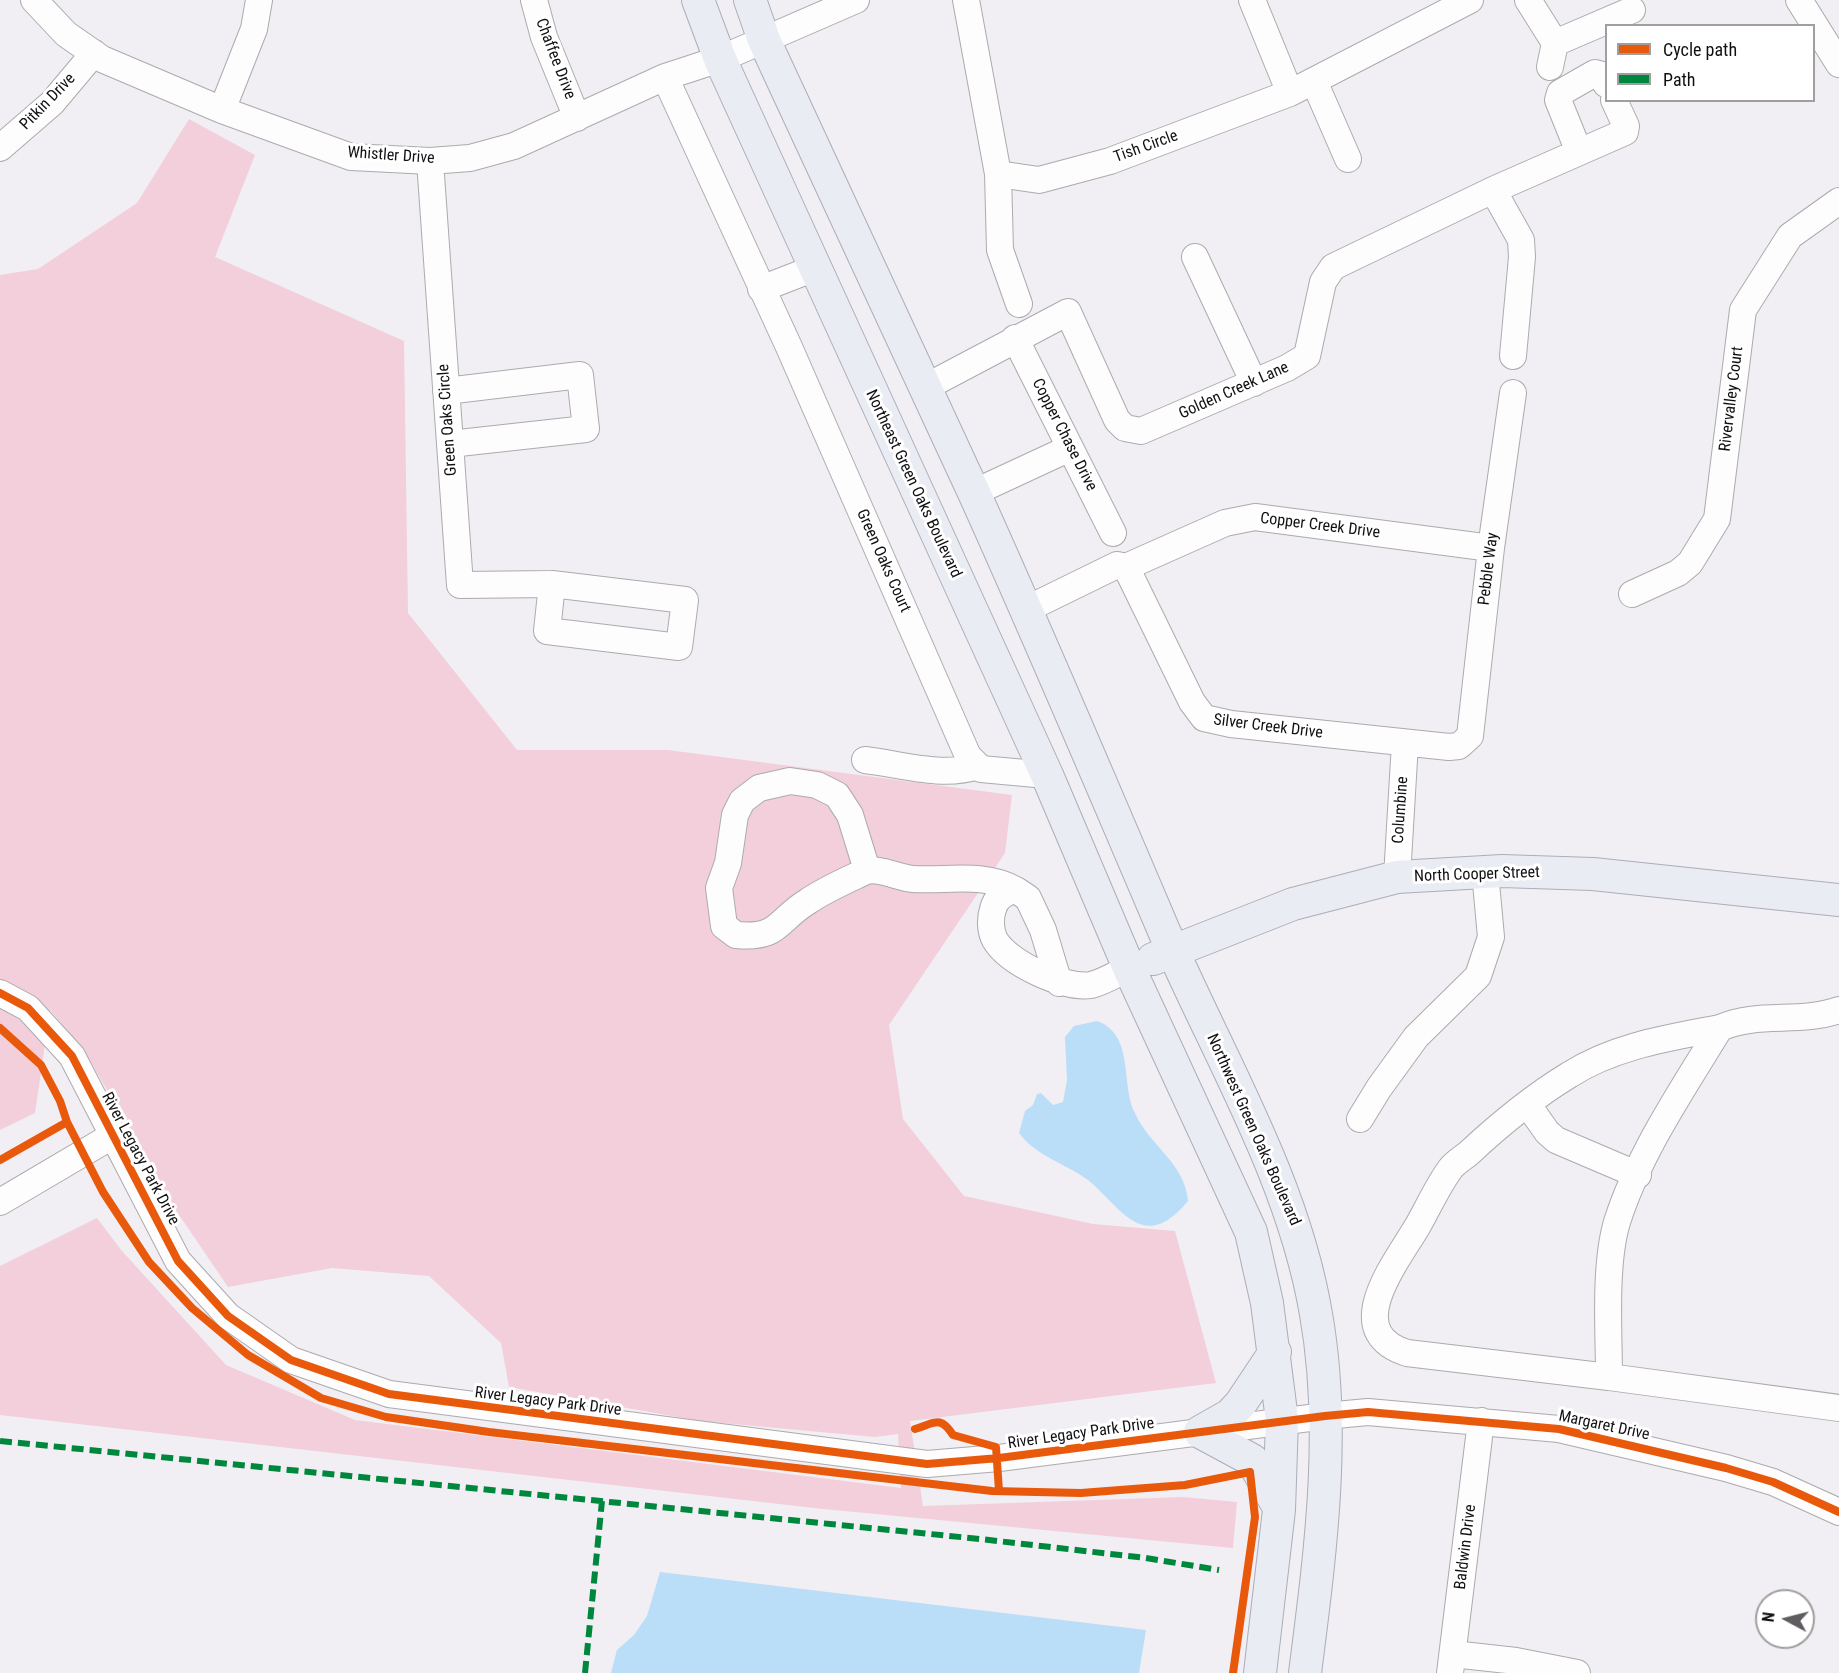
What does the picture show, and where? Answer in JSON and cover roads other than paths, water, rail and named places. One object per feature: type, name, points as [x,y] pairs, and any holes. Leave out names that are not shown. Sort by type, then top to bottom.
[{"type":"main road","name":"Northeast Green Oaks Boulevard","points":[[698,0],[720,58],[1047,776],[1129,968]]},
{"type":"main road","points":[[750,0],[764,40],[973,493],[1173,951]]},
{"type":"main road","points":[[981,632],[1025,610]]},
{"type":"main road","name":"North Cooper Street","points":[[1129,968],[1293,904],[1397,877],[1485,872],[1593,874],[1839,900]]},
{"type":"main road","name":"Northwest Green Oaks Boulevard","points":[[1173,951],[1266,1154],[1299,1236],[1317,1317],[1325,1416],[1323,1532],[1305,1673]]},
{"type":"main road","points":[[1129,968],[1251,1232],[1275,1352],[1282,1420],[1279,1509],[1260,1673]]},
{"type":"main road","points":[[1200,1432],[1230,1414],[1241,1403],[1275,1352]]},
{"type":"main road","points":[[1200,1432],[1252,1460],[1279,1509]]},
{"type":"street","name":"Whistler Drive","points":[[34,0],[66,34],[94,53],[222,110],[351,157],[430,161],[470,158],[513,146],[665,77],[764,40]]},
{"type":"street","points":[[222,110],[254,29],[260,0]]},
{"type":"street","name":"Chaffee Drive","points":[[534,0],[544,37],[577,118]]},
{"type":"street","points":[[764,40],[856,0]]},
{"type":"street","points":[[966,0],[998,174],[1000,250],[1020,304]]},
{"type":"street","points":[[1252,0],[1290,93]]},
{"type":"street","name":"Tish Circle","points":[[998,174],[1039,180],[1110,161],[1290,93],[1470,0]]},
{"type":"street","points":[[1528,0],[1552,55],[1605,25]]},
{"type":"street","points":[[1799,0],[1814,24]]},
{"type":"street","points":[[1607,24],[1632,10]]},
{"type":"street","points":[[1815,26],[1839,64]]},
{"type":"street","name":"Pitkin Drive","points":[[0,148],[52,103],[94,53]]},
{"type":"street","points":[[1579,152],[1558,100],[1560,93],[1596,73],[1602,75],[1605,82]]},
{"type":"street","name":"Green Oaks Court","points":[[665,77],[789,347],[968,756],[977,766]]},
{"type":"street","points":[[1314,81],[1348,159]]},
{"type":"street","name":"Golden Creek Lane","points":[[924,388],[1068,312],[1118,420],[1125,428],[1142,431],[1254,383],[1307,356],[1323,282],[1333,267],[1493,190],[1625,132],[1626,126],[1615,102]]},
{"type":"street","name":"Green Oaks Circle","points":[[430,161],[460,585],[552,584]]},
{"type":"street","points":[[1493,190],[1521,240],[1522,257],[1513,356]]},
{"type":"street","name":"Rivervalley Court","points":[[1632,594],[1678,573],[1690,563],[1717,519],[1743,310],[1790,236],[1839,201]]},
{"type":"street","points":[[1195,257],[1254,383]]},
{"type":"street","points":[[761,289],[815,268]]},
{"type":"street","name":"Copper Chase Drive","points":[[1015,338],[1113,533]]},
{"type":"street","points":[[446,391],[580,375],[586,429],[450,444]]},
{"type":"street","name":"Pebble Way","points":[[1464,742],[1470,736],[1491,548],[1512,393]]},
{"type":"street","points":[[973,493],[1070,448]]},
{"type":"street","name":"Copper Creek Drive","points":[[1025,610],[1117,565],[1126,567],[1225,523],[1255,517],[1491,548]]},
{"type":"street","name":"Silver Creek Drive","points":[[1126,567],[1192,702],[1204,718],[1231,724],[1449,747],[1464,742]]},
{"type":"street","points":[[552,584],[685,600],[679,647],[547,631],[552,584]]},
{"type":"street","name":"Columbine","points":[[1397,877],[1405,742]]},
{"type":"street","points":[[865,760],[945,771],[966,770],[977,766],[981,769],[1047,776]]},
{"type":"street","points":[[867,870],[850,815],[837,795],[817,785],[790,782],[759,788],[742,801],[735,815],[728,863],[719,888],[724,926],[736,935],[751,937],[769,933],[785,922],[805,902],[867,870],[912,879],[964,878],[1001,882],[1029,898],[1043,930],[1059,983]]},
{"type":"street","points":[[1360,1119],[1378,1088],[1416,1037],[1478,976],[1491,937],[1485,872]]},
{"type":"street","points":[[1016,890],[1005,892],[994,903],[990,918],[994,939],[1009,956],[1059,983],[1093,984],[1129,968]]},
{"type":"street","name":"River Legacy Park Drive","points":[[0,993],[28,1008],[72,1056],[178,1261],[228,1316],[291,1360],[389,1394],[927,1464],[999,1458],[1282,1420]]},
{"type":"street","points":[[1839,1010],[1821,1017],[1737,1020],[1720,1028],[1633,1046],[1569,1075],[1487,1134],[1452,1168],[1379,1294],[1375,1322],[1378,1333],[1390,1348],[1407,1353],[1839,1408]]},
{"type":"street","points":[[1609,1377],[1609,1304],[1617,1223],[1678,1095],[1720,1028]]},
{"type":"street","points":[[1528,1105],[1546,1132],[1556,1140],[1638,1175]]},
{"type":"street","points":[[0,1202],[112,1136]]},
{"type":"street","name":"Margaret Drive","points":[[1282,1420],[1368,1412],[1559,1429],[1725,1468],[1773,1482],[1839,1512]]},
{"type":"street","name":"Baldwin Drive","points":[[1451,1664],[1481,1421]]},
{"type":"street","points":[[1451,1664],[1516,1661],[1577,1673]]},
{"type":"water","points":[[1097,1021],[1109,1027],[1117,1036],[1122,1048],[1134,1111],[1148,1134],[1173,1164],[1185,1187],[1188,1201],[1172,1217],[1158,1224],[1146,1225],[1134,1221],[1088,1180],[1034,1148],[1019,1133],[1025,1111],[1033,1105],[1037,1094],[1041,1093],[1053,1105],[1063,1102],[1067,1080],[1065,1037],[1074,1026]]},
{"type":"water","points":[[660,1572],[1146,1630],[1139,1673],[611,1673],[617,1650],[634,1635],[647,1616]]}]
